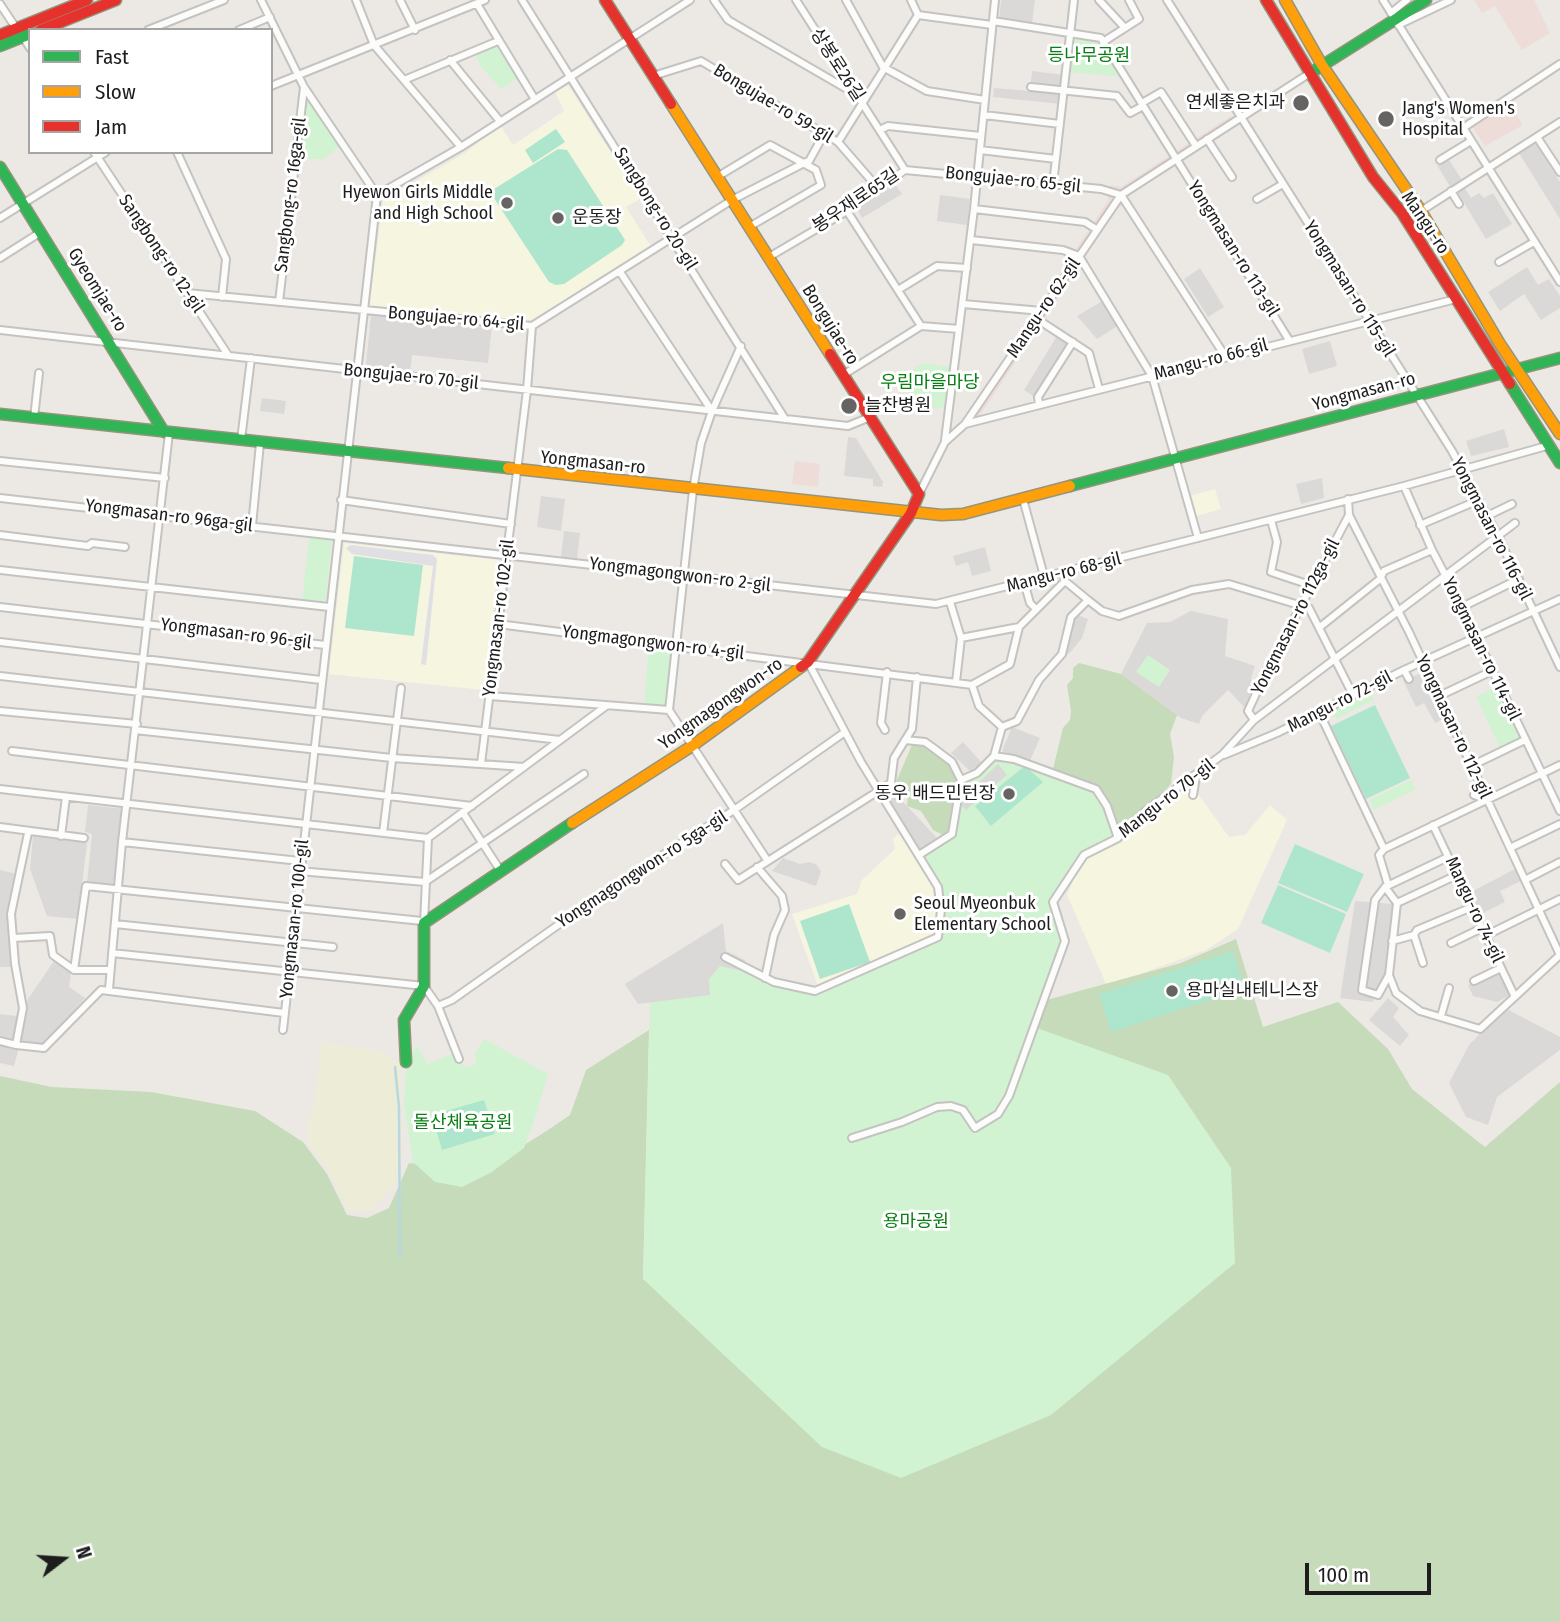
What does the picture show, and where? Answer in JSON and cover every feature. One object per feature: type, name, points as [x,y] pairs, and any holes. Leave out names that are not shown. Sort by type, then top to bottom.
[{"type":"main road","points":[[33,28],[87,0]]},
{"type":"main road","points":[[54,27],[116,0]]},
{"type":"main road","name":"Bongujae-ro","points":[[605,0],[919,494]]},
{"type":"main road","name":"Mangu-ro","points":[[1266,0],[1312,72],[1373,177],[1402,213],[1560,463]]},
{"type":"main road","name":"Mangu-ro","points":[[1284,0],[1322,65],[1421,211],[1515,369],[1560,434]]},
{"type":"main road","points":[[1312,72],[1426,0]]},
{"type":"main road","points":[[0,34],[23,33]]},
{"type":"main road","points":[[0,46],[23,33]]},
{"type":"main road","name":"Gyeomjae-ro","points":[[0,167],[167,433]]},
{"type":"main road","name":"Yongmasan-ro","points":[[0,414],[911,513],[963,514],[1560,358]]},
{"type":"main road","points":[[911,513],[919,494]]},
{"type":"main road","name":"Yongmagongwon-ro","points":[[423,922],[692,746],[808,662],[911,513]]},
{"type":"main road","points":[[406,1062],[404,1020],[424,986],[423,922]]},
{"type":"street","points":[[153,28],[224,0]]},
{"type":"street","points":[[261,0],[304,87],[377,195],[461,147],[499,120],[690,0]]},
{"type":"street","points":[[356,0],[374,45],[461,147]]},
{"type":"street","points":[[400,0],[415,30]]},
{"type":"street","points":[[273,85],[485,0]]},
{"type":"street","name":"Sangbong-ro 20-gil","points":[[522,0],[785,419]]},
{"type":"street","points":[[714,0],[728,20],[853,93]]},
{"type":"street","name":"상봉로26길","points":[[796,0],[853,93],[880,130]]},
{"type":"street","points":[[846,0],[883,67],[927,92],[985,100]]},
{"type":"street","points":[[911,0],[918,15]]},
{"type":"street","points":[[945,442],[971,240],[995,0]]},
{"type":"street","points":[[1053,184],[1074,0]]},
{"type":"street","points":[[918,15],[1071,32],[1101,38],[1103,42],[1139,18],[1129,0]]},
{"type":"street","name":"Yongmasan-ro 115-gil","points":[[1167,0],[1415,395]]},
{"type":"street","points":[[1382,0],[1534,242],[1557,273],[1560,282]]},
{"type":"street","points":[[1394,19],[1407,0]]},
{"type":"street","points":[[1394,19],[1451,0]]},
{"type":"street","points":[[1100,1],[1125,28]]},
{"type":"street","points":[[0,4],[23,33]]},
{"type":"street","points":[[477,4],[534,98]]},
{"type":"street","points":[[838,142],[918,15]]},
{"type":"street","points":[[244,28],[270,18]]},
{"type":"street","points":[[404,80],[498,41]]},
{"type":"street","name":"Yongmasan-ro 113-gil","points":[[1103,42],[1289,340]]},
{"type":"street","points":[[450,60],[499,120]]},
{"type":"street","name":"Bongujae-ro 59-gil","points":[[653,76],[701,61],[838,142],[877,187]]},
{"type":"street","points":[[1463,128],[1560,64]]},
{"type":"street","name":"Mangu-ro 62-gil","points":[[919,494],[945,442],[965,424],[1121,195],[1312,72]]},
{"type":"street","name":"Sangbong-ro 16ga-gil","points":[[279,302],[304,87]]},
{"type":"street","points":[[1031,87],[1117,96],[1130,113],[1161,92],[1196,146]]},
{"type":"street","points":[[984,115],[1060,124]]},
{"type":"street","points":[[1421,211],[1560,122]]},
{"type":"street","points":[[880,130],[888,126],[981,136]]},
{"type":"street","name":"봉우재로65길","points":[[769,257],[847,211],[877,187],[905,170],[880,130]]},
{"type":"street","points":[[807,163],[824,134]]},
{"type":"street","points":[[1537,137],[1560,172]]},
{"type":"street","points":[[1207,139],[1232,177]]},
{"type":"street","points":[[1440,160],[1471,141]]},
{"type":"street","points":[[717,177],[771,145],[816,170],[822,184],[749,227]]},
{"type":"street","points":[[980,150],[1056,159]]},
{"type":"street","points":[[0,218],[95,154]]},
{"type":"street","name":"Sangbong-ro 12-gil","points":[[95,154],[228,355]]},
{"type":"street","points":[[178,154],[226,259],[222,297]]},
{"type":"street","name":"Bongujae-ro 64-gil","points":[[187,293],[532,326],[732,200],[807,163]]},
{"type":"street","name":"Bongujae-ro 65-gil","points":[[905,170],[1101,189],[1121,195]]},
{"type":"street","points":[[1257,199],[1283,184]]},
{"type":"street","points":[[1451,191],[1459,204]]},
{"type":"street","name":"Yongmasan-ro 100-gil","points":[[282,1030],[291,972],[300,861],[377,195]]},
{"type":"street","points":[[1121,195],[1225,356]]},
{"type":"street","points":[[974,209],[1085,222],[1096,229]]},
{"type":"street","points":[[847,211],[921,326]]},
{"type":"street","points":[[0,258],[41,232]]},
{"type":"street","points":[[971,240],[1063,250],[1079,256],[1152,376],[1198,538]]},
{"type":"street","points":[[1499,262],[1534,242]]},
{"type":"street","points":[[898,290],[938,266],[967,268]]},
{"type":"street","points":[[620,272],[712,411]]},
{"type":"street","name":"Mangu-ro 66-gil","points":[[965,424],[1457,299]]},
{"type":"street","points":[[963,304],[1042,311]]},
{"type":"street","points":[[1037,319],[1089,353],[1099,390]]},
{"type":"street","name":"Yongmasan-ro 102-gil","points":[[481,764],[518,471],[532,326]]},
{"type":"street","points":[[843,375],[921,326],[959,329]]},
{"type":"street","name":"Bongujae-ro 70-gil","points":[[0,330],[848,426],[870,416]]},
{"type":"street","points":[[1039,405],[1038,397],[1073,342]]},
{"type":"street","points":[[741,346],[701,443],[693,490],[668,710],[767,860]]},
{"type":"street","points":[[241,440],[251,358]]},
{"type":"street","points":[[34,418],[39,373]]},
{"type":"street","name":"Yongmasan-ro 116-gil","points":[[1415,395],[1479,500],[1560,667]]},
{"type":"street","name":"Yongmasan-ro 96-gil","points":[[108,989],[167,433]]},
{"type":"street","points":[[252,526],[260,443]]},
{"type":"street","name":"Mangu-ro 68-gil","points":[[854,596],[936,604],[950,601],[1063,571],[1087,568],[1550,446]]},
{"type":"street","points":[[0,461],[164,478]]},
{"type":"street","name":"Yongmasan-ro 114-gil","points":[[1404,486],[1420,525],[1560,811]]},
{"type":"street","name":"Yongmasan-ro 96ga-gil","points":[[0,498],[159,514],[337,537]]},
{"type":"street","points":[[1023,499],[1044,576]]},
{"type":"street","name":"Yongmasan-ro 112-gil","points":[[1348,499],[1349,515],[1398,610],[1560,955]]},
{"type":"street","points":[[341,500],[511,524]]},
{"type":"street","points":[[1420,525],[1479,500]]},
{"type":"street","points":[[1487,516],[1512,504]]},
{"type":"street","name":"Yongmasan-ro 112ga-gil","points":[[1254,720],[1248,711],[1310,585],[1349,515]]},
{"type":"street","points":[[1271,520],[1277,542],[1271,572],[1310,585]]},
{"type":"street","name":"Mangu-ro 70-gil","points":[[852,1138],[897,1124],[937,1107],[951,1106],[963,1110],[975,1128],[998,1114],[1009,1096],[1065,941],[1053,902],[1084,855],[1118,838],[1144,813],[1222,755],[1254,720],[1515,523]]},
{"type":"street","points":[[0,535],[88,546],[92,543],[125,547]]},
{"type":"street","points":[[337,537],[507,555]]},
{"type":"street","points":[[1320,627],[1380,579],[1384,571],[1432,550]]},
{"type":"street","name":"Yongmagongwon-ro 2-gil","points":[[507,555],[854,596]]},
{"type":"street","points":[[0,570],[152,587]]},
{"type":"street","points":[[1063,571],[1065,581],[1088,600],[1102,611],[1119,616],[1192,590],[1229,584],[1311,609],[1353,695]]},
{"type":"street","points":[[1462,607],[1519,579]]},
{"type":"street","points":[[1002,727],[978,705],[972,685],[1010,664],[1019,627],[1065,581]]},
{"type":"street","points":[[1024,582],[1030,603],[1036,609]]},
{"type":"street","name":"Yongmasan-ro 96-gil","points":[[152,587],[329,607]]},
{"type":"street","name":"Mangu-ro 72-gil","points":[[1222,755],[1277,733],[1404,670],[1560,598]]},
{"type":"street","points":[[961,780],[977,773],[994,756],[1002,727],[1017,720],[1039,680],[1062,654],[1071,617],[1088,600]]},
{"type":"street","points":[[950,601],[961,638],[956,682]]},
{"type":"street","points":[[0,607],[148,623]]},
{"type":"street","name":"Yongmasan-ro 96-gil","points":[[148,623],[325,645]]},
{"type":"street","name":"Yongmagongwon-ro 4-gil","points":[[498,624],[972,685]]},
{"type":"street","points":[[961,638],[1019,627]]},
{"type":"street","points":[[0,642],[321,680]]},
{"type":"street","points":[[725,957],[765,978],[815,991],[937,937],[941,910],[937,887],[877,790],[808,662]]},
{"type":"street","points":[[1404,670],[1409,679]]},
{"type":"street","points":[[1437,697],[1492,671]]},
{"type":"street","points":[[885,730],[881,723],[887,673]]},
{"type":"street","points":[[0,676],[317,715],[560,740]]},
{"type":"street","points":[[725,864],[737,880],[892,781],[894,758],[912,729],[918,677]]},
{"type":"street","points":[[383,833],[401,688]]},
{"type":"street","points":[[490,696],[668,710]]},
{"type":"street","points":[[74,970],[86,886],[423,922],[428,838],[607,705]]},
{"type":"street","points":[[0,711],[393,758],[524,768]]},
{"type":"street","points":[[1319,712],[1384,849]]},
{"type":"street","name":"Yongmagongwon-ro 5ga-gil","points":[[439,1006],[452,1000],[609,889],[734,810],[845,732]]},
{"type":"street","points":[[905,740],[925,743],[932,747],[952,762],[961,780],[952,834],[919,855]]},
{"type":"street","points":[[1471,766],[1525,740]]},
{"type":"street","points":[[12,751],[472,806]]},
{"type":"street","points":[[994,756],[1014,759],[1096,789],[1107,806],[1118,838]]},
{"type":"street","points":[[1386,886],[1397,903],[1389,975],[1378,995],[1362,990],[1375,900],[1386,886],[1388,877],[1379,855],[1384,849],[1560,765]]},
{"type":"street","points":[[299,871],[425,881],[584,774]]},
{"type":"street","points":[[1193,795],[1196,776]]},
{"type":"street","points":[[0,789],[305,825]]},
{"type":"street","points":[[1474,795],[1488,800]]},
{"type":"street","points":[[61,836],[66,797]]},
{"type":"street","points":[[463,813],[500,870]]},
{"type":"street","points":[[1510,848],[1560,824]]},
{"type":"street","name":"Yongmasan-ro 100-gil","points":[[305,825],[428,838]]},
{"type":"street","name":"Mangu-ro 74-gil","points":[[1433,825],[1514,995]]},
{"type":"street","points":[[0,827],[84,838]]},
{"type":"street","points":[[16,1045],[23,1004],[18,987],[11,914],[28,832]]},
{"type":"street","points":[[122,842],[300,861]]},
{"type":"street","points":[[1386,886],[1448,857]]},
{"type":"street","points":[[1525,880],[1560,862]]},
{"type":"street","points":[[757,867],[782,895],[785,910],[774,935],[765,978]]},
{"type":"street","points":[[1397,903],[1457,875]]},
{"type":"street","points":[[1485,936],[1560,899]]},
{"type":"street","points":[[1392,941],[1414,935],[1417,930],[1472,907]]},
{"type":"street","points":[[115,924],[333,947]]},
{"type":"street","points":[[1451,943],[1482,928]]},
{"type":"street","points":[[1414,935],[1423,963]]},
{"type":"street","points":[[13,938],[50,936],[53,955],[74,970],[110,970]]},
{"type":"street","points":[[112,953],[424,986],[439,1006],[459,1059]]},
{"type":"street","points":[[1389,975],[1396,993],[1420,1012],[1441,1016],[1480,1030],[1514,995],[1560,955]]},
{"type":"street","points":[[1474,981],[1501,968]]},
{"type":"street","points":[[1441,1016],[1449,988]]},
{"type":"street","points":[[0,1041],[44,1048],[93,995],[108,989]]},
{"type":"street","name":"Yongmasan-ro 100-gil","points":[[108,989],[284,1013]]},
{"type":"shaded area","points":[[1001,0],[1035,0],[1032,24],[999,21]]},
{"type":"shaded area","points":[[1474,0],[1534,0],[1550,33],[1522,50],[1495,6],[1482,13]]},
{"type":"shaded area","points":[[1032,71],[1064,75],[1061,104],[993,97],[994,88],[1030,91]]},
{"type":"shaded area","name":"Hyewon Girls Middle and High School","points":[[568,85],[640,199],[626,207],[652,248],[531,323],[369,309],[383,200],[465,153],[500,125],[513,145],[564,111],[555,92]]},
{"type":"shaded area","points":[[1508,101],[1523,125],[1485,146],[1471,125]]},
{"type":"shaded area","points":[[1231,116],[1238,124],[1128,196],[1126,204],[1119,207],[974,424],[965,418],[1109,199],[1104,193],[1111,185],[1121,187]]},
{"type":"shaded area","points":[[1534,140],[1560,182],[1560,219],[1517,150]]},
{"type":"shaded area","points":[[1448,158],[1462,180],[1451,188],[1437,165]]},
{"type":"shaded area","points":[[895,184],[902,194],[862,218],[857,209]]},
{"type":"shaded area","points":[[1464,187],[1471,198],[1479,193],[1484,198],[1493,193],[1512,224],[1486,239],[1457,191]]},
{"type":"shaded area","points":[[940,195],[970,199],[967,225],[937,221]]},
{"type":"shaded area","points":[[1527,267],[1538,285],[1549,279],[1560,296],[1560,308],[1541,320],[1524,294],[1500,311],[1488,292]]},
{"type":"shaded area","points":[[1200,268],[1224,307],[1208,317],[1184,279]]},
{"type":"shaded area","points":[[1104,300],[1119,325],[1097,339],[1077,316]]},
{"type":"shaded area","points":[[371,315],[492,325],[488,363],[412,355],[410,373],[369,369],[366,364]]},
{"type":"shaded area","points":[[1057,336],[1070,344],[1036,398],[1024,390]]},
{"type":"shaded area","points":[[1330,341],[1337,366],[1309,374],[1302,349]]},
{"type":"shaded area","points":[[262,398],[286,401],[284,414],[260,411]]},
{"type":"shaded area","points":[[1504,429],[1509,447],[1471,456],[1466,441]]},
{"type":"shaded area","points":[[848,437],[856,438],[883,482],[882,487],[873,486],[873,479],[844,476]]},
{"type":"shaded area","points":[[795,461],[820,464],[818,487],[792,484]]},
{"type":"shaded area","points":[[1322,478],[1324,498],[1301,504],[1296,484]]},
{"type":"shaded area","points":[[1215,489],[1221,509],[1196,516],[1190,496]]},
{"type":"shaded area","points":[[541,496],[565,499],[561,531],[537,527]]},
{"type":"shaded area","points":[[564,531],[580,533],[577,559],[561,557]]},
{"type":"shaded area","points":[[344,543],[499,560],[484,690],[329,674]]},
{"type":"shaded area","points":[[351,545],[433,555],[437,559],[426,665],[421,664],[433,566],[352,554],[346,548]]},
{"type":"shaded area","points":[[985,547],[991,571],[972,576],[968,562],[956,566],[953,556]]},
{"type":"shaded area","points":[[1191,611],[1228,619],[1225,656],[1255,666],[1251,678],[1256,690],[1247,710],[1228,690],[1202,716],[1199,724],[1181,718],[1121,674],[1147,623],[1170,622]]},
{"type":"shaded area","points":[[1075,614],[1088,619],[1082,638],[1069,654],[1063,652]]},
{"type":"shaded area","points":[[1420,674],[1443,719],[1435,723],[1424,703],[1416,707],[1403,680]]},
{"type":"shaded area","points":[[1012,727],[1040,738],[1029,763],[1002,751]]},
{"type":"shaded area","points":[[963,742],[983,764],[972,773],[951,753]]},
{"type":"shaded area","points":[[998,764],[1007,775],[966,810],[960,804],[965,796]]},
{"type":"shaded area","points":[[1191,784],[1229,837],[1245,835],[1270,805],[1287,820],[1238,929],[1206,950],[1107,986],[1067,895],[1084,855],[1096,855]]},
{"type":"shaded area","points":[[892,790],[938,839],[920,849],[882,794]]},
{"type":"shaded area","points":[[88,805],[125,809],[116,887],[87,883],[92,834],[85,832]]},
{"type":"shaded area","points":[[903,829],[938,887],[941,910],[938,937],[819,989],[792,914],[857,894],[862,880],[895,849],[893,839]]},
{"type":"shaded area","points":[[33,836],[87,843],[78,919],[47,916],[30,869]]},
{"type":"shaded area","points":[[783,858],[800,864],[810,862],[817,865],[821,872],[816,886],[772,871]]},
{"type":"shaded area","points":[[1517,868],[1523,880],[1500,891],[1505,902],[1481,914],[1471,892]]},
{"type":"shaded area","points":[[0,870],[17,874],[9,918],[12,967],[0,967]]},
{"type":"shaded area","points":[[1355,901],[1394,904],[1387,981],[1372,1002],[1340,998]]},
{"type":"shaded area","points":[[723,923],[726,951],[745,960],[742,971],[720,966],[709,979],[710,995],[638,1004],[625,984]]},
{"type":"shaded area","points":[[54,961],[71,972],[69,987],[85,998],[44,1046],[20,1044],[14,1066],[0,1063],[0,1014],[24,1017],[28,999]]},
{"type":"shaded area","points":[[1499,972],[1510,995],[1497,1002],[1473,996],[1468,985]]},
{"type":"shaded area","points":[[1388,998],[1399,1008],[1393,1017],[1409,1035],[1400,1046],[1369,1020]]},
{"type":"shaded area","points":[[1505,1008],[1560,1037],[1560,1050],[1497,1097],[1488,1125],[1466,1117],[1449,1083],[1469,1045]]},
{"type":"shaded area","points":[[322,1041],[385,1053],[387,1058],[400,1061],[402,1151],[396,1183],[371,1211],[348,1210],[325,1165],[308,1144],[307,1129],[315,1098]]},
{"type":"green space","name":"등나무공원","points":[[1071,32],[1101,38],[1125,77],[1066,72]]},
{"type":"green space","points":[[497,45],[519,78],[501,89],[481,67],[476,56]]},
{"type":"green space","points":[[304,87],[343,144],[324,159],[295,159]]},
{"type":"green space","points":[[556,129],[565,142],[533,163],[525,150]]},
{"type":"green space","name":"운동장","points":[[558,149],[567,150],[625,240],[622,245],[564,284],[556,285],[549,282],[492,195],[494,189]]},
{"type":"green space","name":"우림마을마당","points":[[923,363],[952,367],[947,408],[923,407],[901,377]]},
{"type":"green space","points":[[309,538],[332,540],[325,605],[302,602]]},
{"type":"green space","points":[[354,556],[423,565],[414,636],[345,628]]},
{"type":"green space","points":[[649,643],[674,646],[668,709],[644,707]]},
{"type":"green space","points":[[1148,655],[1170,670],[1159,687],[1136,672]]},
{"type":"green space","points":[[1079,663],[1121,674],[1177,715],[1170,734],[1174,757],[1171,784],[1118,838],[1052,773],[1063,728],[1070,720],[1067,685],[1073,678],[1073,668]]},
{"type":"green space","points":[[1496,687],[1522,740],[1501,750],[1476,697]]},
{"type":"green space","points":[[1370,691],[1374,700],[1336,719],[1332,710]]},
{"type":"green space","points":[[1375,705],[1410,778],[1366,799],[1331,726]]},
{"type":"green space","points":[[912,745],[924,746],[951,766],[958,781],[951,828],[943,835],[933,830],[921,811],[907,806],[908,796],[896,782]]},
{"type":"green space","name":"용마공원","points":[[994,756],[1014,759],[1096,789],[1118,838],[1084,855],[1053,902],[1065,941],[1034,1027],[1168,1075],[1231,1168],[1235,1263],[1051,1415],[901,1478],[822,1447],[643,1279],[650,1001],[725,957],[774,982],[815,991],[937,937],[941,910],[938,887],[919,855],[952,834],[961,780],[977,773]]},
{"type":"green space","name":"동우 배드민턴장","points":[[1025,766],[1043,782],[991,826],[975,806]]},
{"type":"green space","points":[[1411,780],[1416,789],[1374,810],[1369,800]]},
{"type":"green space","points":[[1295,844],[1364,874],[1347,912],[1278,883]]},
{"type":"green space","points":[[1278,885],[1346,914],[1330,953],[1261,923]]},
{"type":"green space","points":[[849,904],[870,962],[820,979],[800,921]]},
{"type":"green space","points":[[1236,939],[1263,1027],[1338,1002],[1388,1049],[1412,1089],[1485,1147],[1560,1082],[1560,1622],[0,1622],[0,1076],[52,1087],[151,1092],[255,1111],[303,1142],[327,1174],[347,1215],[367,1218],[389,1208],[409,1163],[433,1166],[513,1152],[545,1132],[570,1115],[586,1070],[649,1030],[643,1279],[1034,1027],[1043,1001],[1181,963]]},
{"type":"green space","name":"용마실내테니스장","points":[[1233,951],[1244,989],[1111,1032],[1099,994]]},
{"type":"green space","name":"돌산체육공원","points":[[484,1039],[548,1074],[535,1118],[524,1148],[492,1172],[462,1187],[435,1182],[413,1162],[404,1105],[406,1062],[417,1046],[428,1064],[456,1052],[464,1067],[476,1064],[475,1054]]},
{"type":"green space","points":[[484,1100],[495,1134],[442,1150],[432,1115]]},
{"type":"waterway","points":[[395,1067],[399,1107],[400,1258]]},
{"type":"traffic: fast","points":[[1312,72],[1426,0]]},
{"type":"traffic: fast","points":[[0,46],[28,35]]},
{"type":"traffic: fast","points":[[0,167],[164,432]]},
{"type":"traffic: fast","points":[[1070,486],[1560,358]]},
{"type":"traffic: fast","points":[[1510,384],[1560,463]]},
{"type":"traffic: fast","points":[[0,414],[508,468]]},
{"type":"traffic: fast","points":[[406,1062],[404,1020],[424,986],[424,923],[572,823]]},
{"type":"traffic: slow","points":[[1285,0],[1322,65],[1421,211],[1500,344],[1560,434]]},
{"type":"traffic: slow","points":[[671,104],[830,354]]},
{"type":"traffic: slow","points":[[508,468],[941,515],[963,514],[1070,486]]},
{"type":"traffic: slow","points":[[572,823],[692,746],[801,667]]},
{"type":"traffic: jam","points":[[0,35],[87,0]]},
{"type":"traffic: jam","points":[[46,28],[116,0]]},
{"type":"traffic: jam","points":[[605,0],[671,104]]},
{"type":"traffic: jam","points":[[1266,0],[1373,177],[1402,213],[1510,384]]},
{"type":"traffic: jam","points":[[801,667],[808,662],[911,513],[919,494],[830,354]]},
{"type":"place","name":"연세좋은치과","points":[[1301,103]]},
{"type":"place","name":"Jang's Women's Hospital","points":[[1386,119]]},
{"type":"place","name":"Hyewon Girls Middle and High School","points":[[507,203]]},
{"type":"place","name":"운동장","points":[[558,218]]},
{"type":"place","name":"늘찬병원","points":[[849,406]]},
{"type":"place","name":"동우 배드민턴장","points":[[1009,794]]},
{"type":"place","name":"Seoul Myeonbuk Elementary School","points":[[900,914]]},
{"type":"place","name":"용마실내테니스장","points":[[1172,991]]}]
